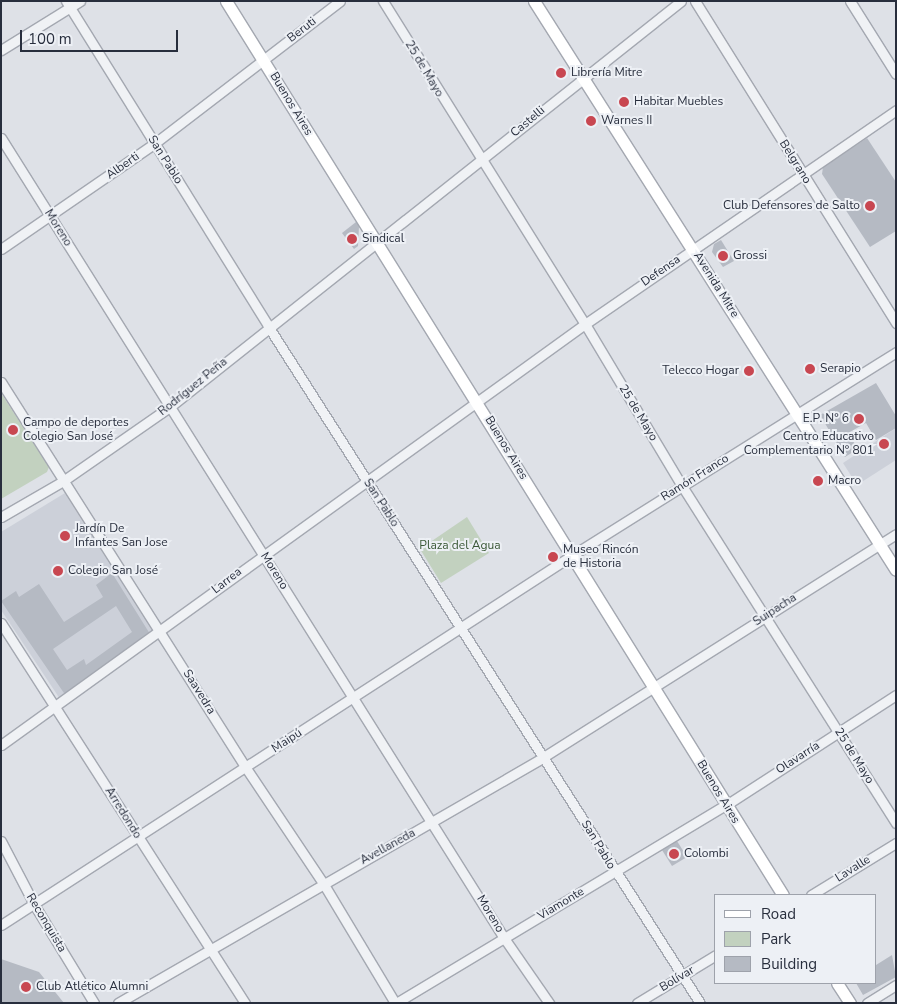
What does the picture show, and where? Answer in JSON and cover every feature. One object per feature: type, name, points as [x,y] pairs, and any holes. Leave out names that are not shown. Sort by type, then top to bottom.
[{"type":"street","points":[[1,50],[68,5],[80,1]]},
{"type":"street","name":"Buenos Aires","points":[[226,1],[377,246],[477,400],[571,556],[655,687],[782,894]]},
{"type":"street","name":"Beruti","points":[[264,60],[340,1]]},
{"type":"street","name":"25 de Mayo","points":[[383,1],[481,162],[585,324],[682,486],[896,823]]},
{"type":"street","name":"Avenida Mitre","points":[[534,1],[694,248],[896,570]]},
{"type":"street","name":"Castelli","points":[[377,246],[582,77],[681,1]]},
{"type":"street","name":"Belgrano","points":[[695,1],[896,323]]},
{"type":"street","points":[[850,1],[896,74]]},
{"type":"street","name":"San Pablo","points":[[68,5],[268,326],[545,756],[615,872],[700,1003]]},
{"type":"street","name":"Alberti","points":[[1,248],[51,216],[155,143],[264,60]]},
{"type":"street","name":"Defensa","points":[[477,400],[694,248],[804,176],[896,110]]},
{"type":"street","name":"Moreno","points":[[1,138],[354,698],[434,821],[504,938],[549,1003]]},
{"type":"street","name":"Rodríguez Peña","points":[[1,517],[63,481],[170,406],[268,326],[377,246]]},
{"type":"street","name":"Ramón Franco","points":[[571,556],[896,352]]},
{"type":"street","name":"Saavedra","points":[[1,382],[246,768],[323,883],[396,1003]]},
{"type":"street","name":"Larrea","points":[[1,745],[161,632],[263,553],[477,400]]},
{"type":"street","name":"Suipacha","points":[[655,687],[896,534]]},
{"type":"street","name":"Maipú","points":[[2,925],[35,906],[571,556]]},
{"type":"street","name":"Arredondo","points":[[1,623],[245,1003]]},
{"type":"street","name":"Avellaneda","points":[[118,1003],[545,756],[655,687]]},
{"type":"street","name":"Olavarría","points":[[726,805],[896,696]]},
{"type":"street","name":"Viamonte","points":[[396,1003],[726,805]]},
{"type":"street","name":"Reconquista","points":[[1,842],[35,906],[94,1003]]},
{"type":"street","name":"Lavalle","points":[[813,894],[896,843]]},
{"type":"street","name":"Bolívar","points":[[637,1003],[714,956]]},
{"type":"street","points":[[838,984],[850,1003]]},
{"type":"street","points":[[867,1003],[896,985]]},
{"type":"shaded area","name":"Centro Educativo Complementario N° 801","points":[[896,428],[896,460],[857,485],[843,463]]},
{"type":"shaded area","name":"Colegio San José","points":[[65,493],[155,635],[62,702],[1,610],[1,532]]},
{"type":"green space","name":"Campo de deportes Colegio San José","points":[[1,393],[49,467],[47,472],[1,499]]},
{"type":"green space","name":"Plaza del Agua","points":[[467,517],[489,553],[441,583],[420,549]]},
{"type":"building","name":"Club Defensores de Salto","points":[[867,138],[896,182],[896,231],[870,247],[822,174],[823,167]]},
{"type":"building","name":"Sindical","points":[[356,222],[359,226],[358,246],[354,249],[342,233]]},
{"type":"building","name":"Grossi","points":[[721,240],[734,261],[723,267],[712,252],[714,244]]},
{"type":"building","name":"E.P. N° 6","points":[[876,383],[896,416],[896,428],[876,440],[866,423],[848,433],[858,449],[845,457],[820,415]]},
{"type":"building","points":[[112,573],[150,634],[66,696],[1,601],[16,591],[19,597],[39,584],[64,622],[103,597],[96,585]],"holes":[[[116,606],[132,632],[86,665],[84,659],[67,670],[53,649]]]},
{"type":"building","name":"Colombi","points":[[677,841],[687,857],[672,866],[662,850]]},
{"type":"building","points":[[892,955],[896,977],[863,995],[857,984],[877,984],[877,964]]},
{"type":"building","name":"Club Atlético Alumni","points":[[1,959],[39,972],[64,1003],[1,1003]]},
{"type":"place","name":"Librería Mitre","points":[[561,73]]},
{"type":"place","name":"Habitar Muebles","points":[[624,102]]},
{"type":"place","name":"Warnes II","points":[[591,121]]},
{"type":"place","name":"Club Defensores de Salto","points":[[870,206]]},
{"type":"place","name":"Sindical","points":[[352,239]]},
{"type":"place","name":"Grossi","points":[[723,256]]},
{"type":"place","name":"Serapio","points":[[810,369]]},
{"type":"place","name":"Telecco Hogar","points":[[749,371]]},
{"type":"place","name":"E.P. N° 6","points":[[859,419]]},
{"type":"place","name":"Campo de deportes Colegio San José","points":[[13,430]]},
{"type":"place","name":"Centro Educativo Complementario N° 801","points":[[884,444]]},
{"type":"place","name":"Macro","points":[[818,481]]},
{"type":"place","name":"Jardín De Infantes San Jose","points":[[65,536]]},
{"type":"place","name":"Museo Rincón de Historia","points":[[553,557]]},
{"type":"place","name":"Colegio San José","points":[[58,571]]},
{"type":"place","name":"Colombi","points":[[674,854]]},
{"type":"place","name":"Club Atlético Alumni","points":[[26,987]]}]
